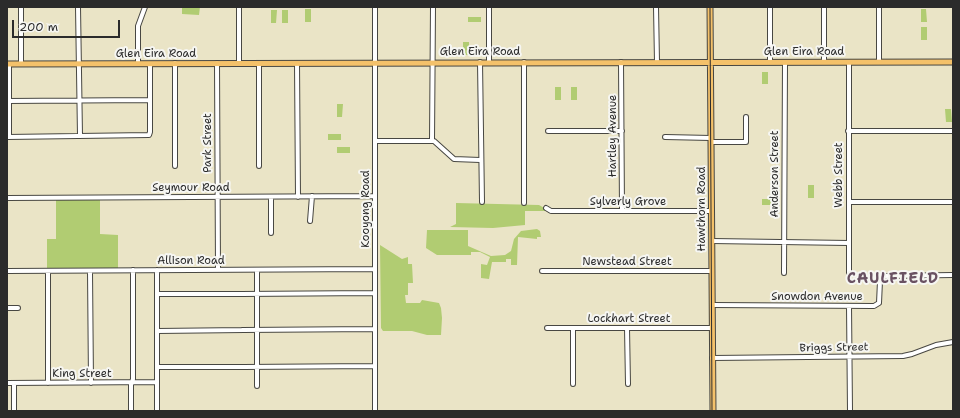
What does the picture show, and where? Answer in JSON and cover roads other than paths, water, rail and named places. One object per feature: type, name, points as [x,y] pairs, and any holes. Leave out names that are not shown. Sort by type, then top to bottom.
[{"type":"main road","name":"Hawthorn Road","points":[[710,7],[713,411]]},
{"type":"main road","name":"Glen Eira Road","points":[[8,64],[374,62],[953,62]]},
{"type":"street","points":[[22,7],[22,64]]},
{"type":"street","points":[[78,7],[80,136]]},
{"type":"street","points":[[138,64],[138,26],[145,7]]},
{"type":"street","points":[[239,7],[239,63]]},
{"type":"street","name":"Kooyong Road","points":[[374,7],[375,411]]},
{"type":"street","points":[[432,141],[433,7]]},
{"type":"street","points":[[489,62],[490,7]]},
{"type":"street","points":[[656,7],[657,62]]},
{"type":"street","points":[[770,7],[770,62]]},
{"type":"street","points":[[824,7],[824,62]]},
{"type":"street","points":[[879,7],[879,62]]},
{"type":"street","points":[[480,62],[480,160],[482,202]]},
{"type":"street","points":[[524,62],[524,203]]},
{"type":"street","name":"Hartley Avenue","points":[[622,62],[622,211]]},
{"type":"street","name":"Anderson Street","points":[[783,62],[784,273]]},
{"type":"street","name":"Webb Street","points":[[848,62],[849,273]]},
{"type":"street","name":"Park Street","points":[[217,63],[218,270]]},
{"type":"street","points":[[259,63],[259,166]]},
{"type":"street","points":[[297,63],[298,196]]},
{"type":"street","points":[[8,64],[8,137],[149,135],[150,64]]},
{"type":"street","points":[[175,64],[175,166]]},
{"type":"street","points":[[8,101],[150,100]]},
{"type":"street","points":[[665,137],[746,142],[746,117]]},
{"type":"street","points":[[548,131],[622,130]]},
{"type":"street","points":[[848,131],[953,131]]},
{"type":"street","points":[[375,142],[432,141],[454,159],[480,160]]},
{"type":"street","points":[[310,221],[312,196]]},
{"type":"street","name":"Seymour Road","points":[[7,198],[375,196]]},
{"type":"street","points":[[271,197],[271,232]]},
{"type":"street","points":[[849,202],[953,202]]},
{"type":"street","name":"Sylverly Grove","points":[[546,208],[551,211],[712,211]]},
{"type":"street","points":[[712,242],[849,242]]},
{"type":"street","name":"Allison Road","points":[[7,271],[375,269]]},
{"type":"street","points":[[131,411],[132,270]]},
{"type":"street","points":[[157,270],[157,411]]},
{"type":"street","points":[[257,270],[258,386]]},
{"type":"street","points":[[48,271],[48,383]]},
{"type":"street","points":[[90,271],[91,383]]},
{"type":"street","name":"Newstead Street","points":[[542,272],[712,271]]},
{"type":"street","name":"Snowdon Avenue","points":[[712,307],[874,306],[879,303],[880,281],[884,276],[953,275]]},
{"type":"street","points":[[157,294],[375,293]]},
{"type":"street","points":[[849,306],[850,411]]},
{"type":"street","points":[[7,308],[18,308]]},
{"type":"street","name":"Lockhart Street","points":[[547,328],[712,328]]},
{"type":"street","points":[[573,328],[574,384]]},
{"type":"street","points":[[627,328],[628,384]]},
{"type":"street","points":[[157,331],[375,329]]},
{"type":"street","name":"Briggs Street","points":[[712,358],[903,356],[936,345],[953,342]]},
{"type":"street","points":[[157,367],[375,366]]},
{"type":"street","name":"King Street","points":[[7,384],[157,382]]},
{"type":"street","points":[[14,384],[14,411]]},
{"type":"tram line","points":[[710,7],[712,411]]},
{"type":"district","name":"CAULFIELD","points":[[893,279]]}]
